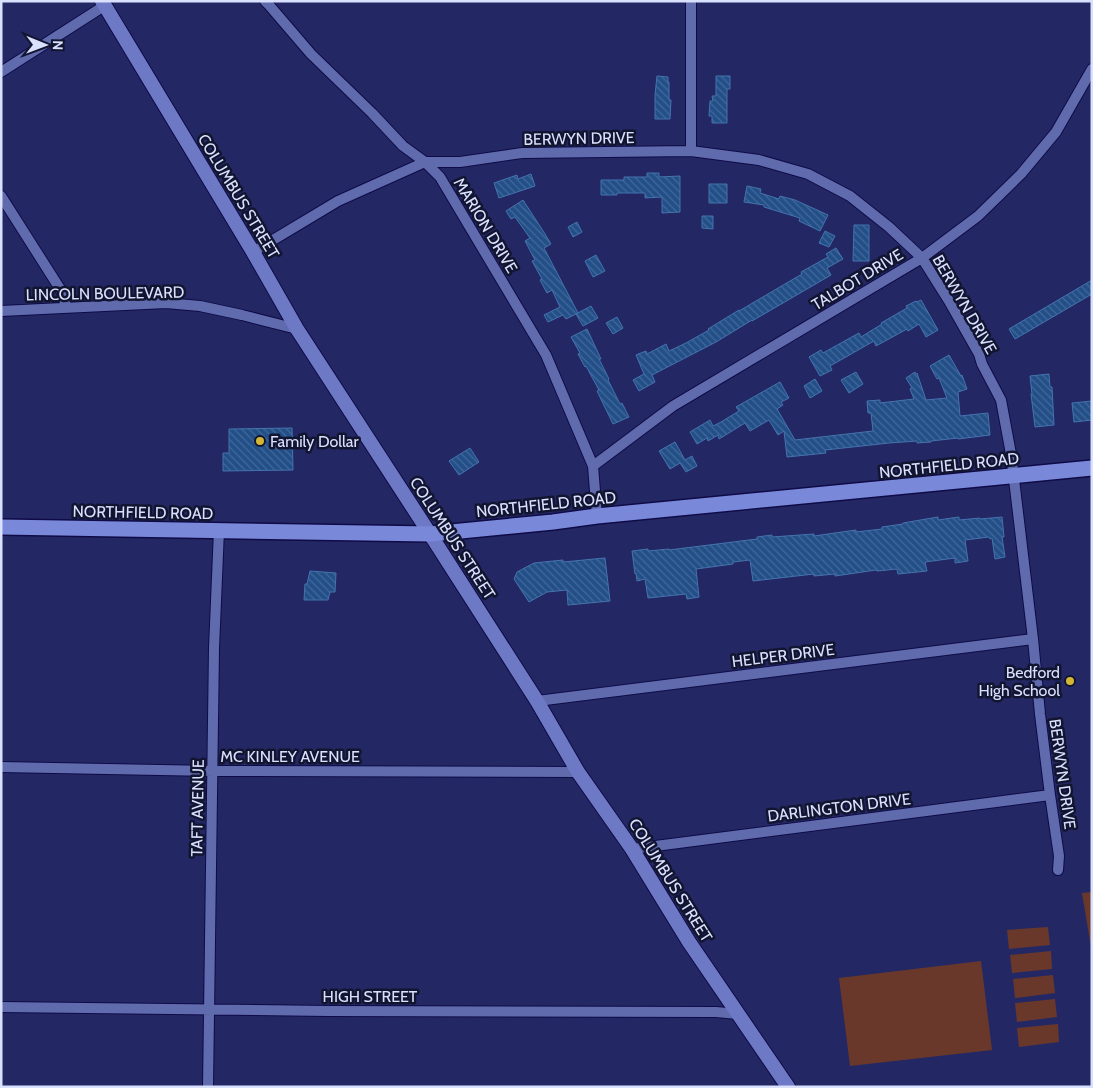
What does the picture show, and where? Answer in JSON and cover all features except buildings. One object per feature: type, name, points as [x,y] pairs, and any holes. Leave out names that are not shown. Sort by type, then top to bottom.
[{"type":"main road","name":"NORTHFIELD ROAD","points":[[1,527],[430,534],[1092,468]]},
{"type":"street","name":"MARION DRIVE","points":[[265,1],[274,6],[310,54],[372,113],[403,146],[425,162],[440,177],[546,355],[592,466],[597,516]]},
{"type":"street","points":[[691,1],[691,151]]},
{"type":"street","points":[[1,72],[103,3]]},
{"type":"street","name":"COLUMBUS STREET","points":[[103,3],[297,329],[537,701],[578,772],[632,849],[689,942],[788,1087]]},
{"type":"street","name":"TALBOT DRIVE","points":[[592,466],[673,406],[922,258],[978,216],[1021,174],[1056,132],[1092,69]]},
{"type":"street","name":"BERWYN DRIVE","points":[[252,252],[338,201],[425,162],[460,162],[522,153],[691,151],[760,160],[808,174],[850,196],[890,227],[922,258],[974,346],[1000,400],[1014,476],[1040,714],[1060,856],[1058,870]]},
{"type":"street","points":[[1,196],[62,292],[66,307]]},
{"type":"street","name":"LINCOLN BOULEVARD","points":[[1,311],[166,303],[200,306],[297,329]]},
{"type":"street","name":"TAFT AVENUE","points":[[208,1087],[214,648],[219,530]]},
{"type":"street","name":"HELPER DRIVE","points":[[537,701],[1033,638]]},
{"type":"street","name":"MC KINLEY AVENUE","points":[[1,767],[213,771],[578,772]]},
{"type":"street","name":"DARLINGTON DRIVE","points":[[632,849],[1050,795]]},
{"type":"street","name":"HIGH STREET","points":[[1,1007],[339,1011],[716,1012],[738,1014]]},
{"type":"shaded area","points":[[1092,892],[1092,953],[1082,893]]},
{"type":"shaded area","points":[[1048,927],[1050,945],[1009,949],[1007,930]]},
{"type":"shaded area","points":[[1051,951],[1052,969],[1012,973],[1010,955]]},
{"type":"shaded area","points":[[981,961],[992,1050],[850,1066],[839,978]]},
{"type":"shaded area","points":[[1053,975],[1055,993],[1015,998],[1013,979]]},
{"type":"shaded area","points":[[1055,999],[1057,1017],[1017,1022],[1015,1003]]},
{"type":"shaded area","points":[[1058,1024],[1059,1042],[1019,1047],[1017,1028]]},
{"type":"place","name":"Family Dollar","points":[[260,441]]},
{"type":"place","name":"Bedford High School","points":[[1070,681]]}]
